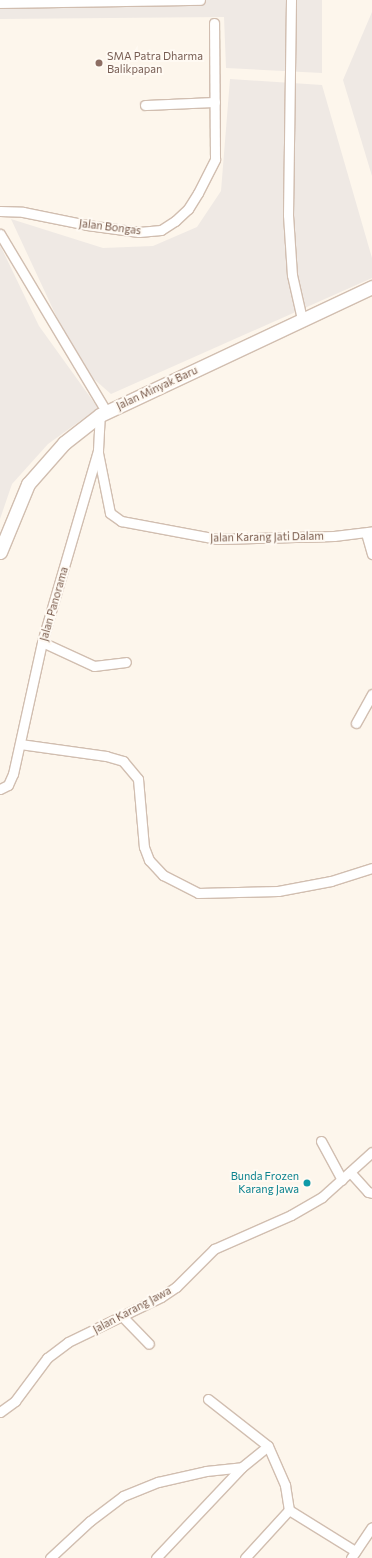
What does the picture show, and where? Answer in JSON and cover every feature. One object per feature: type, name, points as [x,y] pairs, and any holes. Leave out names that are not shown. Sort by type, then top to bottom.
[{"type":"main road","name":"Jalan Minyak Baru","points":[[0,552],[28,484],[64,443],[103,413],[372,287]]},
{"type":"street","points":[[0,3],[200,0]]},
{"type":"street","points":[[291,0],[288,215],[292,275],[302,319]]},
{"type":"street","name":"Jalan Bongas","points":[[0,211],[23,212],[87,225],[139,232],[160,230],[188,209],[208,177],[215,159],[214,23]]},
{"type":"street","points":[[145,105],[215,102]]},
{"type":"street","points":[[0,234],[103,413]]},
{"type":"street","name":"Jalan Panorama","points":[[0,789],[8,785],[13,774],[42,642],[98,450],[103,413]]},
{"type":"street","name":"Jalan Karang Jati Dalam","points":[[98,450],[110,514],[121,521],[217,539],[369,532]]},
{"type":"street","points":[[369,532],[372,554]]},
{"type":"street","points":[[42,642],[94,666],[126,662]]},
{"type":"street","points":[[356,723],[372,694]]},
{"type":"street","points":[[20,744],[106,756],[123,761],[138,779],[144,847],[149,860],[162,875],[198,893],[278,891],[332,881],[372,868]]},
{"type":"street","points":[[321,1141],[342,1180]]},
{"type":"street","name":"Jalan Karang Jawa","points":[[0,1412],[16,1401],[35,1371],[57,1350],[68,1342],[123,1317],[176,1286],[214,1249],[291,1215],[322,1197],[372,1152]]},
{"type":"street","points":[[350,1172],[368,1192],[372,1193]]},
{"type":"street","points":[[123,1317],[149,1344]]},
{"type":"street","points":[[208,1399],[268,1446],[286,1485],[289,1510],[353,1555],[372,1527]]},
{"type":"street","points":[[156,1558],[242,1467],[268,1446]]},
{"type":"street","points":[[50,1558],[90,1521],[123,1496],[165,1480],[206,1471],[242,1467]]},
{"type":"street","points":[[245,1558],[289,1510]]},
{"type":"shaded area","points":[[0,0],[322,0],[322,73],[226,68],[224,17],[0,19]]},
{"type":"shaded area","points":[[372,12],[372,176],[343,80]]},
{"type":"shaded area","points":[[230,79],[322,85],[372,258],[372,278],[111,394],[80,367],[11,219],[103,248],[153,246],[197,227],[221,191]]},
{"type":"shaded area","points":[[0,245],[39,326],[98,408],[48,444],[12,484],[0,519]]},
{"type":"place","name":"SMA Patra Dharma Balikpapan","points":[[99,63]]},
{"type":"place","name":"Bunda Frozen Karang Jawa","points":[[307,1183]]}]
